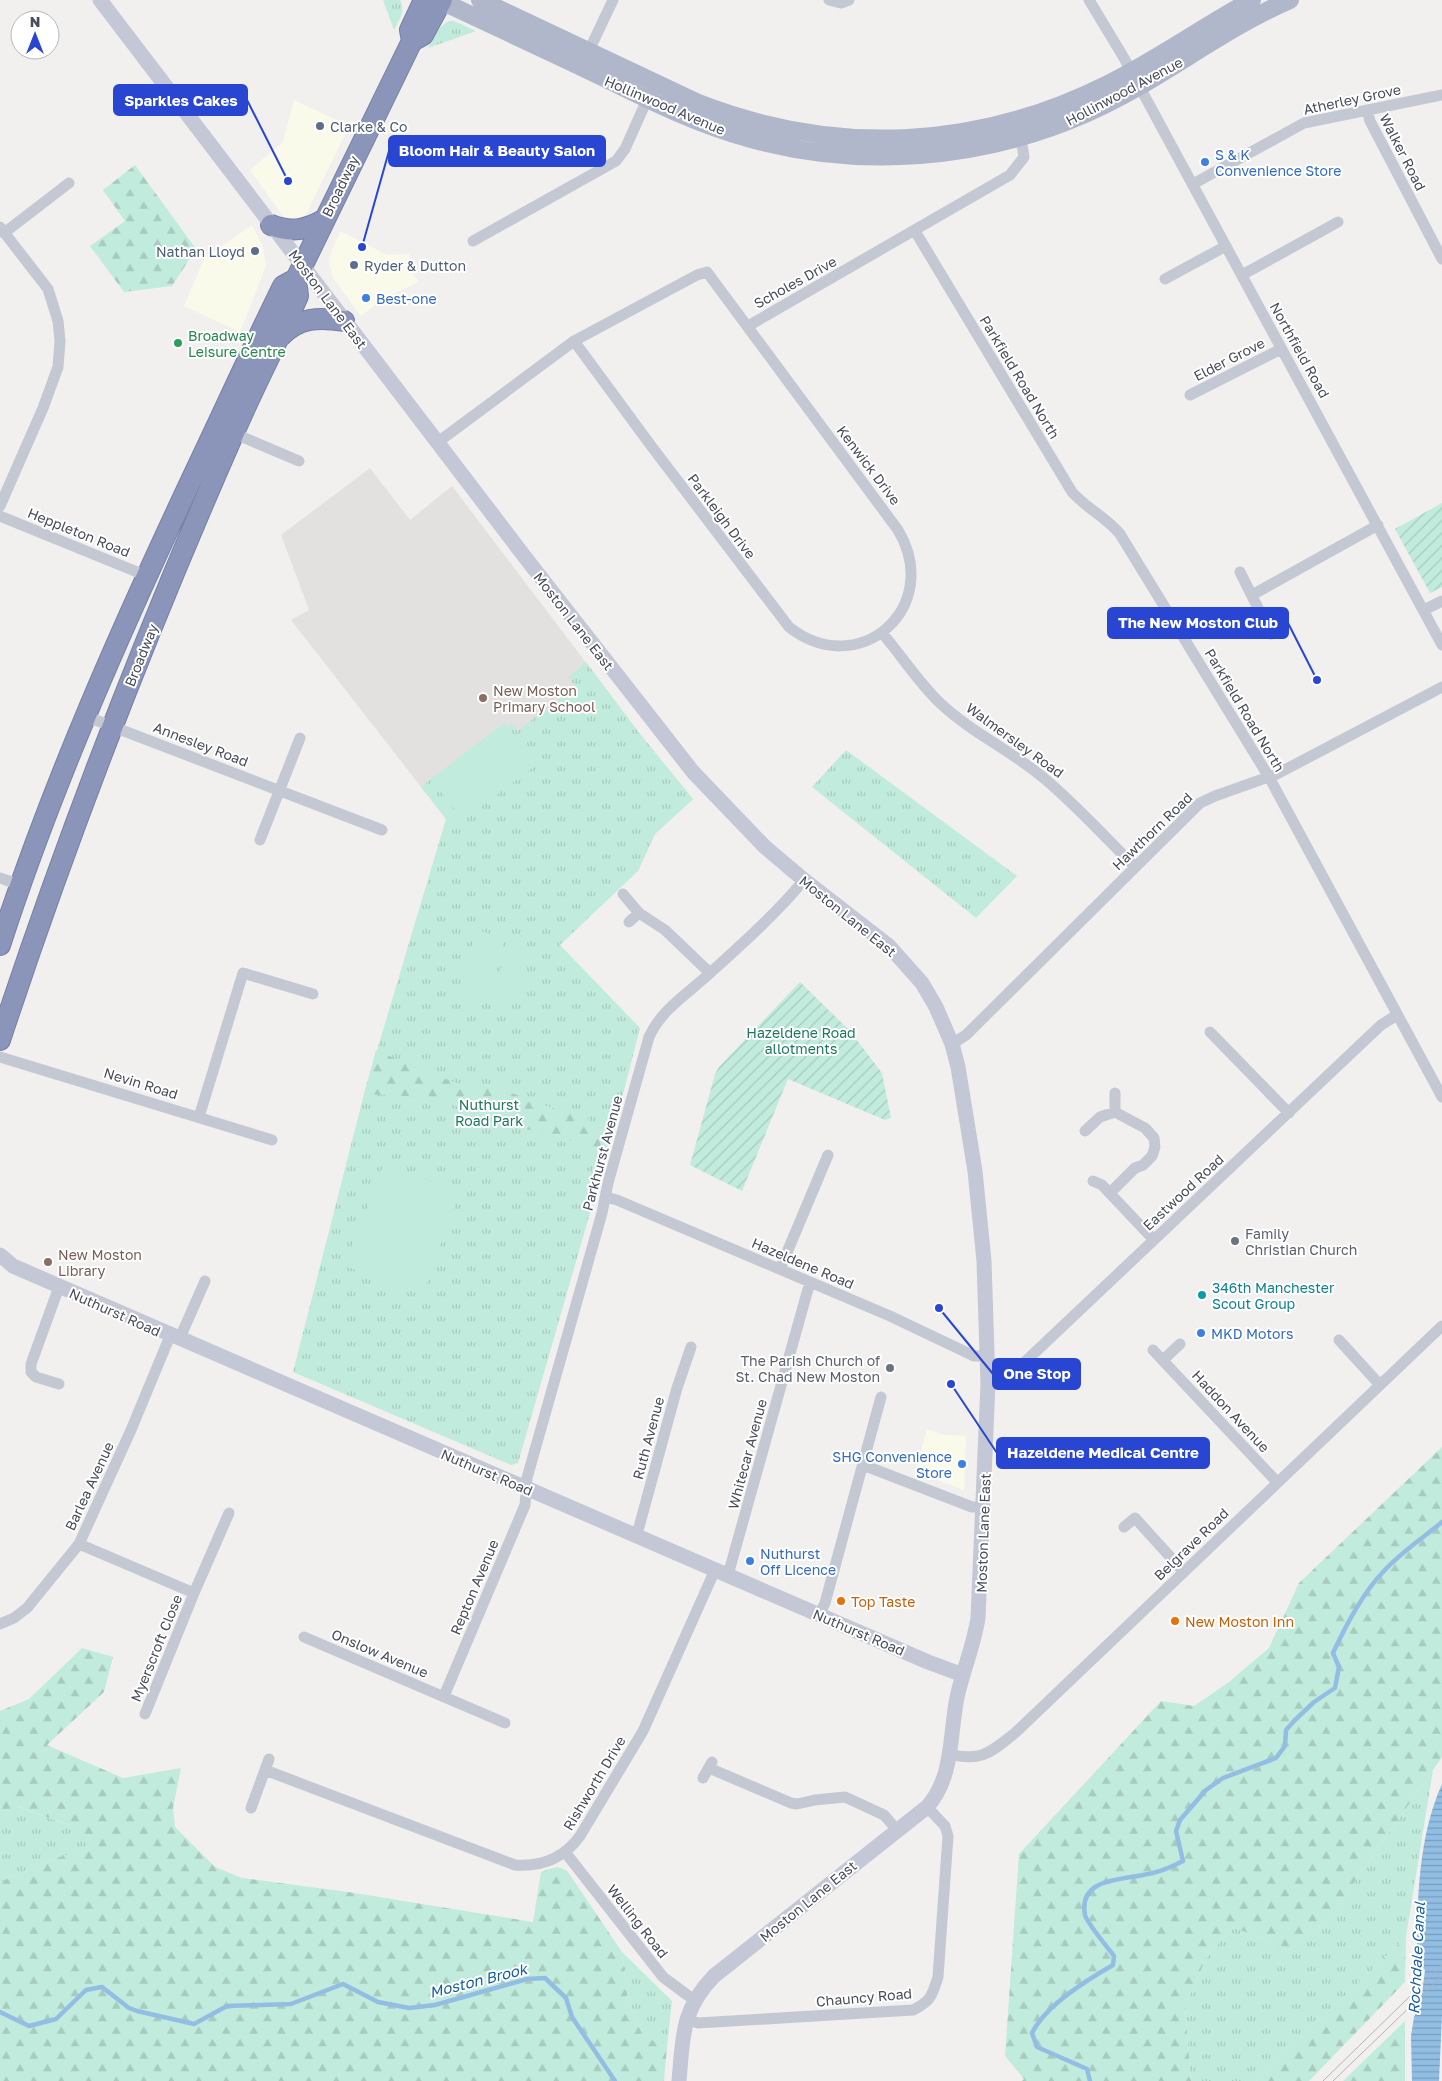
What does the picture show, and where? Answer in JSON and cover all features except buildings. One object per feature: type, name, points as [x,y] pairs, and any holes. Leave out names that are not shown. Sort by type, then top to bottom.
[{"type":"highway","name":"Broadway","points":[[0,1040],[40,917],[112,726],[234,433],[298,296],[300,272],[412,41],[410,30],[436,0]]},
{"type":"highway","points":[[271,225],[287,230],[297,230],[307,228],[325,219]]},
{"type":"highway","name":"Broadway","points":[[0,944],[38,833],[85,716],[147,576],[283,286],[300,272]]},
{"type":"highway","points":[[276,343],[288,329],[306,320],[325,318],[344,321]]},
{"type":"main road","name":"Hollinwood Avenue","points":[[436,0],[585,60],[654,83],[735,118],[776,128],[828,136],[903,139],[1019,128],[1054,127],[1086,114],[1134,78],[1252,0]]},
{"type":"main road","name":"Hollinwood Avenue","points":[[480,0],[585,60],[647,99],[692,119],[751,140],[795,150],[879,158],[942,154],[1019,128]]},
{"type":"main road","name":"Hollinwood Avenue","points":[[1134,78],[1290,0]]},
{"type":"street","name":"Moston Lane East","points":[[100,0],[271,225],[300,272],[344,321],[693,772],[765,847],[804,880],[871,931],[906,963],[922,983],[936,1007],[952,1044],[964,1098],[975,1171],[984,1261],[988,1383],[978,1618],[958,1694],[949,1754],[941,1787],[927,1807],[714,1976],[694,2000],[686,2019],[680,2081]]},
{"type":"street","points":[[585,60],[613,0]]},
{"type":"street","points":[[829,0],[841,3],[849,0]]},
{"type":"street","name":"Northfield Road","points":[[1090,0],[1193,184],[1442,645]]},
{"type":"street","points":[[472,241],[616,161],[625,149],[654,83]]},
{"type":"street","name":"Atherley Grove","points":[[1193,184],[1304,123],[1442,95]]},
{"type":"street","name":"Walker Road","points":[[1367,110],[1370,121],[1442,259]]},
{"type":"street","name":"Scholes Drive","points":[[438,442],[574,340],[703,272],[710,275],[748,326],[1010,175],[1024,158],[1019,128]]},
{"type":"street","points":[[0,506],[43,408],[58,367],[60,356],[58,321],[48,289],[2,230],[69,183]]},
{"type":"street","points":[[1242,275],[1338,222]]},
{"type":"street","name":"Parkfield Road North","points":[[916,230],[1072,492],[1086,507],[1113,525],[1120,534],[1269,777],[1442,1097]]},
{"type":"street","points":[[1165,279],[1226,246]]},
{"type":"street","name":"Kenwick Drive","points":[[748,326],[898,530],[906,544],[912,568],[909,595],[899,614],[882,632]]},
{"type":"street","name":"Parkleigh Drive","points":[[574,340],[652,447],[789,627],[806,639],[829,646],[863,642],[882,632]]},
{"type":"street","name":"Elder Grove","points":[[1190,395],[1281,349]]},
{"type":"street","points":[[234,433],[298,461]]},
{"type":"street","name":"Heppleton Road","points":[[0,516],[147,576]]},
{"type":"street","points":[[1252,595],[1378,525]]},
{"type":"street","points":[[1240,572],[1271,634]]},
{"type":"street","points":[[1424,610],[1442,601]]},
{"type":"street","points":[[1247,626],[1263,616]]},
{"type":"street","name":"Walmersley Road","points":[[882,632],[916,676],[941,704],[965,724],[1017,757],[1045,779],[1135,867]]},
{"type":"street","name":"Hawthorn Road","points":[[952,1044],[966,1035],[1200,803],[1269,777],[1442,687]]},
{"type":"street","name":"Annesley Road","points":[[85,716],[382,830]]},
{"type":"street","points":[[260,840],[300,738]]},
{"type":"street","points":[[0,878],[20,886]]},
{"type":"street","name":"Parkhurst Avenue","points":[[527,1490],[527,1478],[649,1037],[655,1024],[663,1014],[710,974],[786,901],[804,880]]},
{"type":"street","points":[[623,894],[639,913],[665,930],[710,974]]},
{"type":"street","points":[[629,922],[639,913]]},
{"type":"street","points":[[199,1117],[243,974],[313,994]]},
{"type":"street","name":"Eastwood Road","points":[[988,1383],[1000,1383],[1008,1378],[1381,1025],[1397,1015]]},
{"type":"street","points":[[1210,1032],[1288,1113]]},
{"type":"street","name":"Nevin Road","points":[[0,1057],[272,1140]]},
{"type":"street","points":[[1115,1112],[1116,1093]]},
{"type":"street","points":[[1085,1131],[1100,1117],[1115,1112],[1145,1128],[1154,1138],[1155,1147],[1152,1156],[1135,1168],[1110,1193]]},
{"type":"street","points":[[780,1269],[828,1155]]},
{"type":"street","points":[[1093,1181],[1102,1185],[1154,1240]]},
{"type":"street","name":"Hazeldene Road","points":[[606,1197],[625,1203],[890,1316],[974,1356],[987,1356]]},
{"type":"street","name":"Nuthurst Road","points":[[0,1255],[6,1267],[59,1287],[928,1662],[963,1674]]},
{"type":"street","name":"Barlea Avenue","points":[[0,1624],[14,1618],[27,1608],[79,1544],[175,1338],[205,1281]]},
{"type":"street","name":"Whitecar Avenue","points":[[721,1572],[810,1282]]},
{"type":"street","points":[[59,1287],[32,1364],[31,1372],[36,1377],[59,1384]]},
{"type":"street","name":"Belgrave Road","points":[[949,1754],[971,1759],[1004,1742],[1442,1326]]},
{"type":"street","points":[[1339,1340],[1380,1385]]},
{"type":"street","points":[[1163,1360],[1180,1344]]},
{"type":"street","name":"Ruth Avenue","points":[[635,1536],[677,1388],[691,1347]]},
{"type":"street","name":"Haddon Avenue","points":[[1153,1350],[1277,1482]]},
{"type":"street","points":[[819,1615],[825,1603],[881,1397]]},
{"type":"street","points":[[863,1465],[972,1507],[984,1507]]},
{"type":"street","name":"Repton Avenue","points":[[444,1696],[525,1505],[527,1490]]},
{"type":"street","name":"Myerscroft Close","points":[[145,1714],[229,1513]]},
{"type":"street","points":[[1124,1527],[1135,1518],[1184,1572]]},
{"type":"street","name":"Myerscroft Close","points":[[79,1544],[194,1593]]},
{"type":"street","name":"Rishworth Drive","points":[[250,1808],[267,1765],[515,1865],[535,1865],[555,1859],[565,1852],[580,1836],[643,1731],[721,1572]]},
{"type":"street","name":"Onslow Avenue","points":[[304,1637],[505,1723]]},
{"type":"street","points":[[703,1778],[711,1765],[791,1803],[797,1804],[823,1799],[845,1798],[884,1815],[898,1830]]},
{"type":"street","name":"Chauncy Road","points":[[686,2019],[698,2023],[913,2010],[925,2004],[931,1998],[938,1977],[948,1836],[945,1826],[927,1807]]},
{"type":"street","name":"Welling Road","points":[[565,1852],[663,1977],[694,2000]]},
{"type":"shaded area","points":[[294,100],[349,126],[306,214],[298,221],[285,219],[250,170],[283,142]]},
{"type":"shaded area","points":[[252,225],[263,247],[266,266],[240,332],[184,306],[204,259]]},
{"type":"shaded area","points":[[340,231],[387,255],[409,254],[412,270],[418,282],[381,300],[361,316],[333,278],[329,263]]},
{"type":"shaded area","name":"New Moston Primary School","points":[[370,468],[410,520],[452,486],[640,734],[693,799],[655,834],[638,871],[446,819],[291,620],[309,610],[281,535]]},
{"type":"shaded area","points":[[927,1429],[944,1435],[966,1436],[964,1490],[920,1473],[917,1466]]},
{"type":"green space","points":[[383,0],[400,0],[402,4],[401,15],[394,30]]},
{"type":"green space","points":[[449,21],[454,21],[476,31],[428,48],[439,29]]},
{"type":"green space","points":[[135,165],[196,249],[172,286],[124,292],[90,246],[125,221],[103,190]]},
{"type":"green space","points":[[1442,503],[1442,587],[1430,593],[1395,529]]},
{"type":"green space","name":"Nuthurst Road Park","points":[[586,662],[640,734],[693,799],[655,834],[638,871],[560,945],[640,1028],[613,1133],[518,1463],[511,1465],[293,1372],[364,1094],[446,819],[421,787],[504,723],[507,727],[511,723],[517,731],[576,686],[568,677]]},
{"type":"green space","points":[[504,723],[536,765],[463,820],[431,779]]},
{"type":"green space","points":[[846,750],[1017,876],[976,918],[812,787]]},
{"type":"green space","points":[[478,930],[505,939],[485,1002],[457,993]]},
{"type":"green space","points":[[508,948],[530,955],[515,1002],[492,995]]},
{"type":"green space","name":"Hazeldene Road allotments","points":[[800,982],[849,1030],[882,1073],[891,1118],[885,1120],[788,1079],[742,1191],[690,1165],[715,1074],[719,1067]]},
{"type":"green space","points":[[376,1050],[418,1069],[457,1083],[506,1091],[558,1110],[587,1118],[598,1127],[613,1133],[607,1153],[578,1142],[472,1116],[443,1098],[364,1094]]},
{"type":"green space","points":[[384,1163],[460,1192],[422,1295],[345,1266]]},
{"type":"green space","points":[[1442,1447],[1442,1757],[1328,1920],[1290,1950],[1233,1927],[1207,1956],[1185,2007],[1191,2081],[1022,2081],[1024,2079],[1005,2056],[1019,1854],[1161,1701],[1194,1706],[1229,1682],[1269,1648],[1299,1583]]},
{"type":"green space","points":[[82,1648],[113,1657],[104,1692],[47,1745],[123,1778],[181,1768],[173,1808],[175,1827],[215,1867],[242,1878],[348,1892],[533,1922],[541,1872],[558,1867],[568,1872],[622,1952],[628,2002],[643,2036],[667,2047],[664,2081],[0,2081],[0,1882],[59,1857],[93,1849],[69,1825],[19,1807],[0,1811],[0,1711],[29,1699]]},
{"type":"green space","points":[[1433,1770],[1406,1937],[1256,2081],[1191,2081],[1185,2007],[1207,1956],[1233,1927],[1290,1950],[1328,1920]]},
{"type":"green space","points":[[18,1807],[69,1825],[94,1849],[59,1857],[0,1882],[0,1811]]},
{"type":"green space","points":[[1406,1937],[1405,1982],[1309,2081],[1256,2081]]},
{"type":"green space","points":[[622,1952],[672,2001],[667,2047],[643,2036],[628,2002]]},
{"type":"green space","points":[[1405,2021],[1405,2081],[1343,2081]]},
{"type":"water","points":[[1442,1784],[1442,2016],[1439,2081],[1412,2081],[1411,2036],[1414,2017],[1421,2003],[1425,1970],[1417,1960],[1420,1870],[1428,1826]]},
{"type":"waterway","name":"Moston Brook","points":[[1090,2081],[1087,2069],[1037,2047],[1032,2033],[1038,2023],[1057,2003],[1113,1965],[1114,1956],[1093,1929],[1085,1915],[1085,1903],[1088,1894],[1094,1887],[1103,1883],[1154,1873],[1183,1861],[1176,1831],[1180,1820],[1206,1790],[1223,1778],[1276,1758],[1285,1746],[1286,1730],[1314,1702],[1335,1688],[1339,1667],[1333,1653],[1349,1621],[1368,1590],[1397,1558],[1442,1522]]},
{"type":"waterway","name":"Moston Brook","points":[[0,2012],[29,2026],[56,2019],[86,1990],[102,1987],[129,2008],[194,2024],[227,2006],[291,2004],[343,1984],[378,2002],[409,2008],[435,2005],[527,1979],[545,1978],[566,1998],[572,2017],[615,2081]]},
{"type":"tram line","points":[[1323,2081],[1442,1965]]},
{"type":"tram line","points":[[1333,2081],[1442,1976]]},
{"type":"place","name":"Clarke & Co","points":[[320,126]]},
{"type":"place","name":"S & K Convenience Store","points":[[1205,162]]},
{"type":"place","name":"Sparkles Cakes","points":[[288,181]]},
{"type":"place","name":"Bloom Hair & Beauty Salon","points":[[362,247]]},
{"type":"place","name":"Nathan Lloyd","points":[[255,251]]},
{"type":"place","name":"Ryder & Dutton","points":[[354,265]]},
{"type":"place","name":"Best-one","points":[[366,298]]},
{"type":"place","name":"Broadway Leisure Centre","points":[[178,343]]},
{"type":"place","name":"The New Moston Club","points":[[1317,680]]},
{"type":"place","name":"New Moston Primary School","points":[[483,698]]},
{"type":"place","name":"Family Christian Church","points":[[1235,1241]]},
{"type":"place","name":"New Moston Library","points":[[48,1262]]},
{"type":"place","name":"346th Manchester Scout Group","points":[[1202,1295]]},
{"type":"place","name":"One Stop","points":[[939,1308]]},
{"type":"place","name":"MKD Motors","points":[[1201,1333]]},
{"type":"place","name":"The Parish Church of St. Chad New Moston","points":[[890,1368]]},
{"type":"place","name":"Hazeldene Medical Centre","points":[[951,1384]]},
{"type":"place","name":"SHG Convenience Store","points":[[962,1464]]},
{"type":"place","name":"Nuthurst Off Licence","points":[[750,1561]]},
{"type":"place","name":"Top Taste","points":[[841,1601]]},
{"type":"place","name":"New Moston Inn","points":[[1175,1621]]},
{"type":"water label","name":"Rochdale Canal","points":[[1416,1958]]}]
